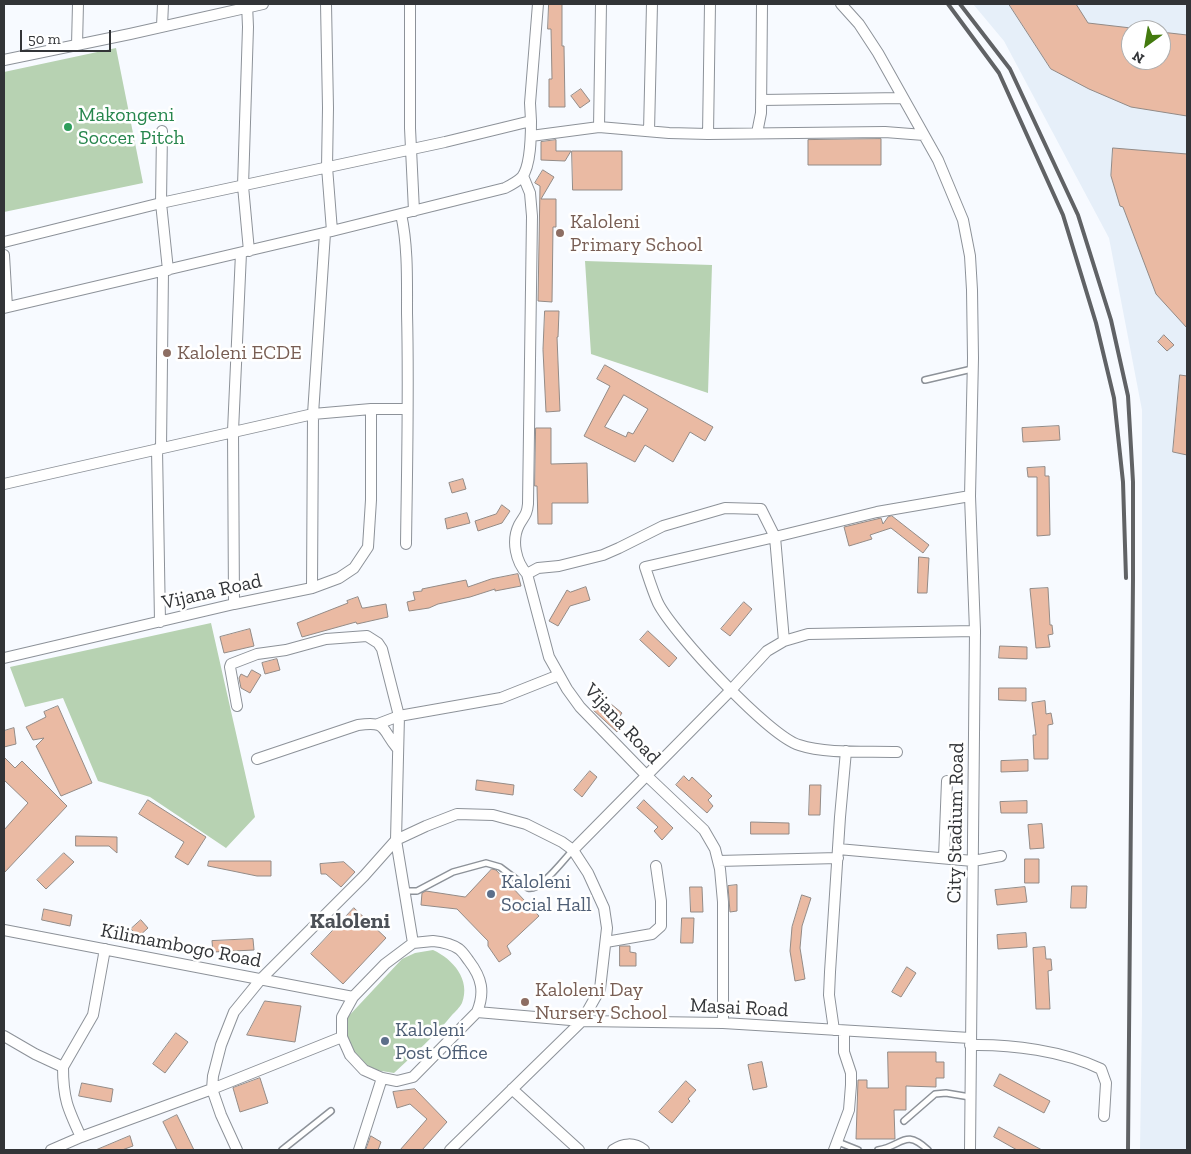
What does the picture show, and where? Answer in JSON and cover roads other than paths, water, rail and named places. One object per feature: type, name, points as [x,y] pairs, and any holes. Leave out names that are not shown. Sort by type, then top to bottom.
[{"type":"street","points":[[77,45],[78,4]]},
{"type":"street","points":[[162,26],[163,4]]},
{"type":"street","points":[[4,60],[263,4]]},
{"type":"street","points":[[312,588],[313,414],[328,232],[326,4]]},
{"type":"street","points":[[410,4],[411,149],[414,211]]},
{"type":"street","points":[[4,255],[5,308],[328,232],[505,188],[514,184],[523,176],[528,161],[531,136],[530,103],[538,4]]},
{"type":"street","points":[[599,127],[601,4]]},
{"type":"street","points":[[649,131],[652,4]]},
{"type":"street","points":[[708,134],[710,4]]},
{"type":"street","points":[[758,134],[761,100],[762,4]]},
{"type":"street","name":"City Stadium Road","points":[[841,4],[873,45],[924,135],[949,184],[966,230],[970,256],[973,369],[970,496],[975,631],[970,1150]]},
{"type":"street","points":[[234,604],[232,431],[245,252],[243,186],[248,36],[247,6]]},
{"type":"street","points":[[761,100],[903,98]]},
{"type":"street","points":[[4,242],[162,204],[531,121]]},
{"type":"street","points":[[531,136],[599,127],[708,134],[885,132],[924,135]]},
{"type":"street","points":[[160,622],[159,448],[165,270],[162,204],[162,131]]},
{"type":"street","name":"Vijana Road","points":[[523,176],[530,193],[532,216],[531,372],[528,504],[526,516],[520,523],[518,530],[516,555],[520,566],[527,574],[549,657],[580,708],[704,830],[715,849],[724,902],[724,1023]]},
{"type":"street","points":[[401,214],[406,254],[406,544]]},
{"type":"street","points":[[4,484],[313,414],[371,409],[407,409]]},
{"type":"street","name":"Vijana Road","points":[[4,658],[234,604],[312,588],[339,578],[354,568],[368,547],[371,500],[371,409]]},
{"type":"street","points":[[897,752],[818,750],[797,745],[781,736],[731,690],[669,620],[658,603],[645,567],[878,512],[970,496]]},
{"type":"street","points":[[527,574],[538,568],[559,566],[603,554],[663,526],[725,508],[761,509],[775,537],[784,641]]},
{"type":"street","points":[[573,850],[767,651],[784,641],[808,634],[975,631]]},
{"type":"street","points":[[237,706],[230,675],[231,664],[257,654],[286,650],[326,639],[367,636],[382,648],[399,716],[396,840],[413,943]]},
{"type":"street","points":[[257,759],[358,725],[378,724],[399,716],[501,698],[559,674]]},
{"type":"street","points":[[378,724],[382,726],[397,748]]},
{"type":"street","points":[[836,1146],[848,1110],[851,1085],[851,1074],[829,987],[846,751]]},
{"type":"street","points":[[944,858],[947,781]]},
{"type":"street","points":[[237,1150],[221,1115],[212,1089],[213,1076],[221,1045],[234,1012],[261,979],[364,876],[396,840],[457,814],[493,816],[526,824],[573,850],[588,872],[604,908],[607,928],[600,989],[582,1021],[450,1150]]},
{"type":"street","points":[[718,861],[838,854],[973,861],[1001,856]]},
{"type":"street","points":[[606,942],[652,934],[661,926],[661,901],[656,866]]},
{"type":"street","name":"Kilimambogo Road","points":[[4,930],[352,997]]},
{"type":"street","points":[[433,941],[447,943],[460,949],[472,964],[481,982],[482,999],[477,1012],[413,1077],[397,1081],[382,1078],[356,1064],[342,1037],[342,1017],[352,997],[385,964],[413,943],[433,941]]},
{"type":"street","points":[[81,1137],[66,1104],[63,1088],[64,1067],[93,1015],[105,949]]},
{"type":"street","name":"Masai Road","points":[[477,1012],[582,1021],[724,1023],[839,1030],[995,1044],[1054,1053],[1101,1069],[1106,1083],[1104,1116]]},
{"type":"street","points":[[4,1036],[35,1054],[64,1067]]},
{"type":"street","points":[[51,1150],[342,1037]]},
{"type":"street","points":[[358,1150],[382,1078]]},
{"type":"street","points":[[512,1089],[579,1150]]},
{"type":"street","points":[[613,1150],[620,1145],[630,1144],[644,1150]]},
{"type":"lane","points":[[925,380],[973,369]]},
{"type":"lane","points":[[405,891],[417,891],[453,872],[486,863],[500,867],[528,888],[533,889],[542,884],[573,850]]},
{"type":"lane","points":[[904,1121],[935,1094],[946,1093],[970,1097]]},
{"type":"lane","points":[[282,1150],[331,1110]]},
{"type":"lane","points":[[878,1150],[886,1149],[910,1138],[928,1150]]},
{"type":"lane","points":[[836,1146],[858,1150]]},
{"type":"railway","points":[[948,4],[999,73],[1063,215],[1096,323],[1114,398],[1123,482],[1126,578]]},
{"type":"railway","points":[[960,4],[1010,69],[1078,215],[1111,320],[1128,396],[1133,482],[1128,1150]]},
{"type":"place","name":"Makongeni Soccer Pitch","points":[[68,127]]},
{"type":"place","name":"Kaloleni Primary School","points":[[560,233]]},
{"type":"place","name":"Kaloleni ECDE","points":[[167,353]]},
{"type":"place","name":"Kaloleni Social Hall","points":[[491,894]]},
{"type":"place","name":"Kaloleni Day Nursery School","points":[[525,1002]]},
{"type":"place","name":"Kaloleni Post Office","points":[[385,1041]]},
{"type":"district","name":"Kaloleni","points":[[350,922]]}]
